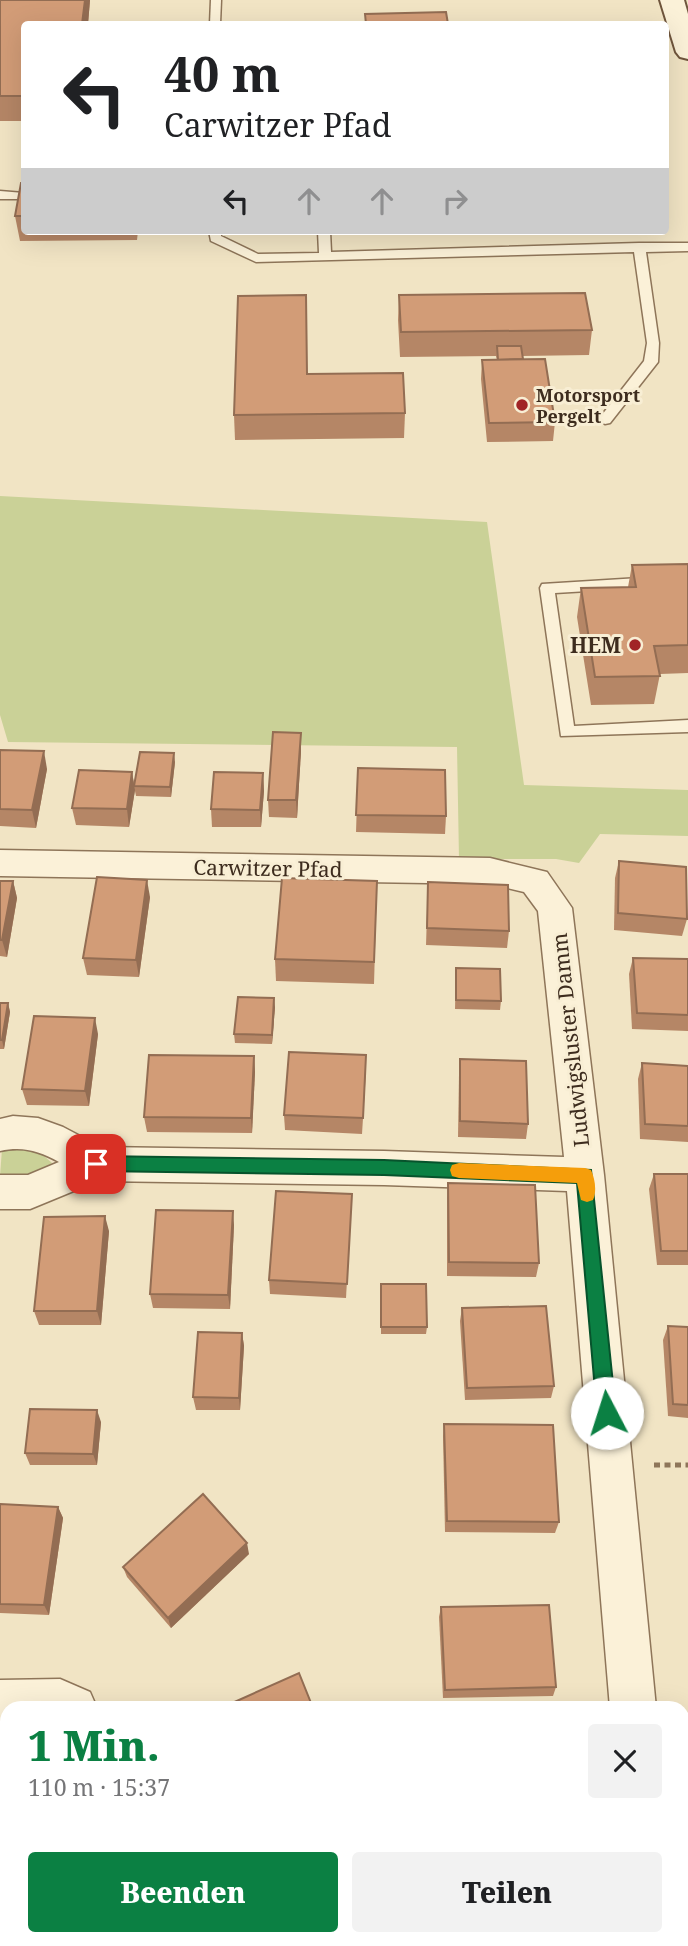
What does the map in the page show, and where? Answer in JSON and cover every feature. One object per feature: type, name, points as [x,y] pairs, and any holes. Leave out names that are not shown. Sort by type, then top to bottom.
[{"type":"main road","points":[[672,0],[688,51]]},
{"type":"street","name":"Carwitzer Pfad","points":[[0,863],[491,871],[535,881]]},
{"type":"street","name":"Ludwigsluster Damm","points":[[535,881],[555,908],[585,1175],[632,1701]]},
{"type":"street","points":[[0,1135],[21,1131],[38,1134],[96,1164]]},
{"type":"street","points":[[0,1192],[30,1192],[96,1164],[384,1168],[585,1175]]},
{"type":"lane","points":[[215,21],[216,0]]},
{"type":"lane","points":[[0,195],[21,196]]},
{"type":"lane","points":[[215,235],[215,239],[256,258],[585,244],[688,247]]},
{"type":"lane","points":[[324,235],[325,256]]},
{"type":"lane","points":[[605,420],[651,362],[653,343],[639,247]]},
{"type":"lane","points":[[688,580],[547,588],[567,732],[688,726]]},
{"type":"green space","points":[[0,496],[487,522],[524,785],[688,790],[688,836],[600,834],[579,863],[556,859],[459,859],[457,747],[8,742],[0,715]]},
{"type":"green space","points":[[2,1149],[36,1149],[52,1163],[32,1177],[0,1176]]},
{"type":"building","points":[[0,0],[85,0],[82,21],[21,21],[21,96],[0,96]]},
{"type":"building","points":[[446,12],[448,21],[366,21],[365,14]]},
{"type":"building","points":[[21,183],[21,216],[15,216]]},
{"type":"building","points":[[585,293],[592,330],[401,332],[399,295]]},
{"type":"building","points":[[306,295],[307,374],[403,373],[405,413],[234,415],[238,296]]},
{"type":"building","points":[[497,346],[521,346],[523,359],[498,360]]},
{"type":"building","points":[[545,359],[555,422],[489,423],[482,360]]},
{"type":"building","name":"HEM","points":[[688,564],[688,645],[654,646],[660,676],[595,677],[581,588],[636,587],[632,565]]},
{"type":"building","points":[[273,732],[301,733],[296,800],[268,800]]},
{"type":"building","points":[[0,750],[44,751],[32,810],[0,809]]},
{"type":"building","points":[[140,752],[174,753],[170,787],[134,786]]},
{"type":"building","points":[[358,768],[445,770],[446,816],[356,815]]},
{"type":"building","points":[[79,770],[132,772],[127,809],[72,808]]},
{"type":"building","points":[[214,772],[263,773],[260,810],[211,809]]},
{"type":"building","points":[[619,861],[686,867],[687,919],[618,913]]},
{"type":"building","points":[[97,877],[147,880],[136,960],[83,958]]},
{"type":"building","points":[[282,878],[377,881],[374,962],[275,959]]},
{"type":"building","points":[[0,881],[13,881],[2,940],[0,940]]},
{"type":"building","points":[[428,882],[508,885],[509,931],[427,928]]},
{"type":"building","points":[[633,958],[688,959],[688,1015],[637,1013]]},
{"type":"building","points":[[456,968],[500,969],[501,1001],[456,1000]]},
{"type":"building","points":[[238,997],[274,998],[272,1035],[234,1034]]},
{"type":"building","points":[[0,1003],[8,1003],[2,1040],[0,1040]]},
{"type":"building","points":[[34,1016],[95,1018],[85,1091],[22,1089]]},
{"type":"building","points":[[289,1052],[366,1055],[363,1118],[284,1115]]},
{"type":"building","points":[[149,1055],[254,1056],[251,1118],[144,1117]]},
{"type":"building","points":[[460,1059],[526,1061],[528,1124],[460,1121]]},
{"type":"building","points":[[642,1063],[688,1066],[688,1126],[645,1124]]},
{"type":"building","points":[[654,1174],[688,1174],[688,1251],[661,1251]]},
{"type":"building","points":[[448,1183],[535,1185],[539,1263],[449,1262]]},
{"type":"building","points":[[276,1191],[352,1194],[347,1284],[269,1280]]},
{"type":"building","points":[[156,1210],[233,1211],[228,1295],[150,1294]]},
{"type":"building","points":[[105,1216],[97,1311],[34,1311],[44,1217]]},
{"type":"building","points":[[381,1284],[426,1284],[427,1327],[381,1327]]},
{"type":"building","points":[[546,1306],[554,1386],[467,1388],[462,1308]]},
{"type":"building","points":[[668,1326],[688,1327],[688,1405],[673,1404]]},
{"type":"building","points":[[198,1332],[242,1333],[239,1398],[193,1397]]},
{"type":"building","points":[[30,1409],[97,1410],[93,1454],[25,1453]]},
{"type":"building","points":[[444,1424],[553,1425],[559,1522],[447,1521]]},
{"type":"building","points":[[203,1494],[247,1543],[168,1618],[123,1567]]},
{"type":"building","points":[[0,1504],[58,1507],[44,1605],[0,1604]]},
{"type":"building","points":[[549,1605],[556,1687],[445,1690],[441,1607]]},
{"type":"building","points":[[299,1673],[310,1701],[237,1701]]},
{"type":"slow traffic","points":[[459,1170],[585,1175],[587,1194]]},
{"type":"place","name":"Motorsport Pergelt","points":[[522,405]]},
{"type":"place","name":"HEM","points":[[635,645]]},
{"type":"route","points":[[96,1164],[384,1168],[585,1175],[607,1413]]}]
